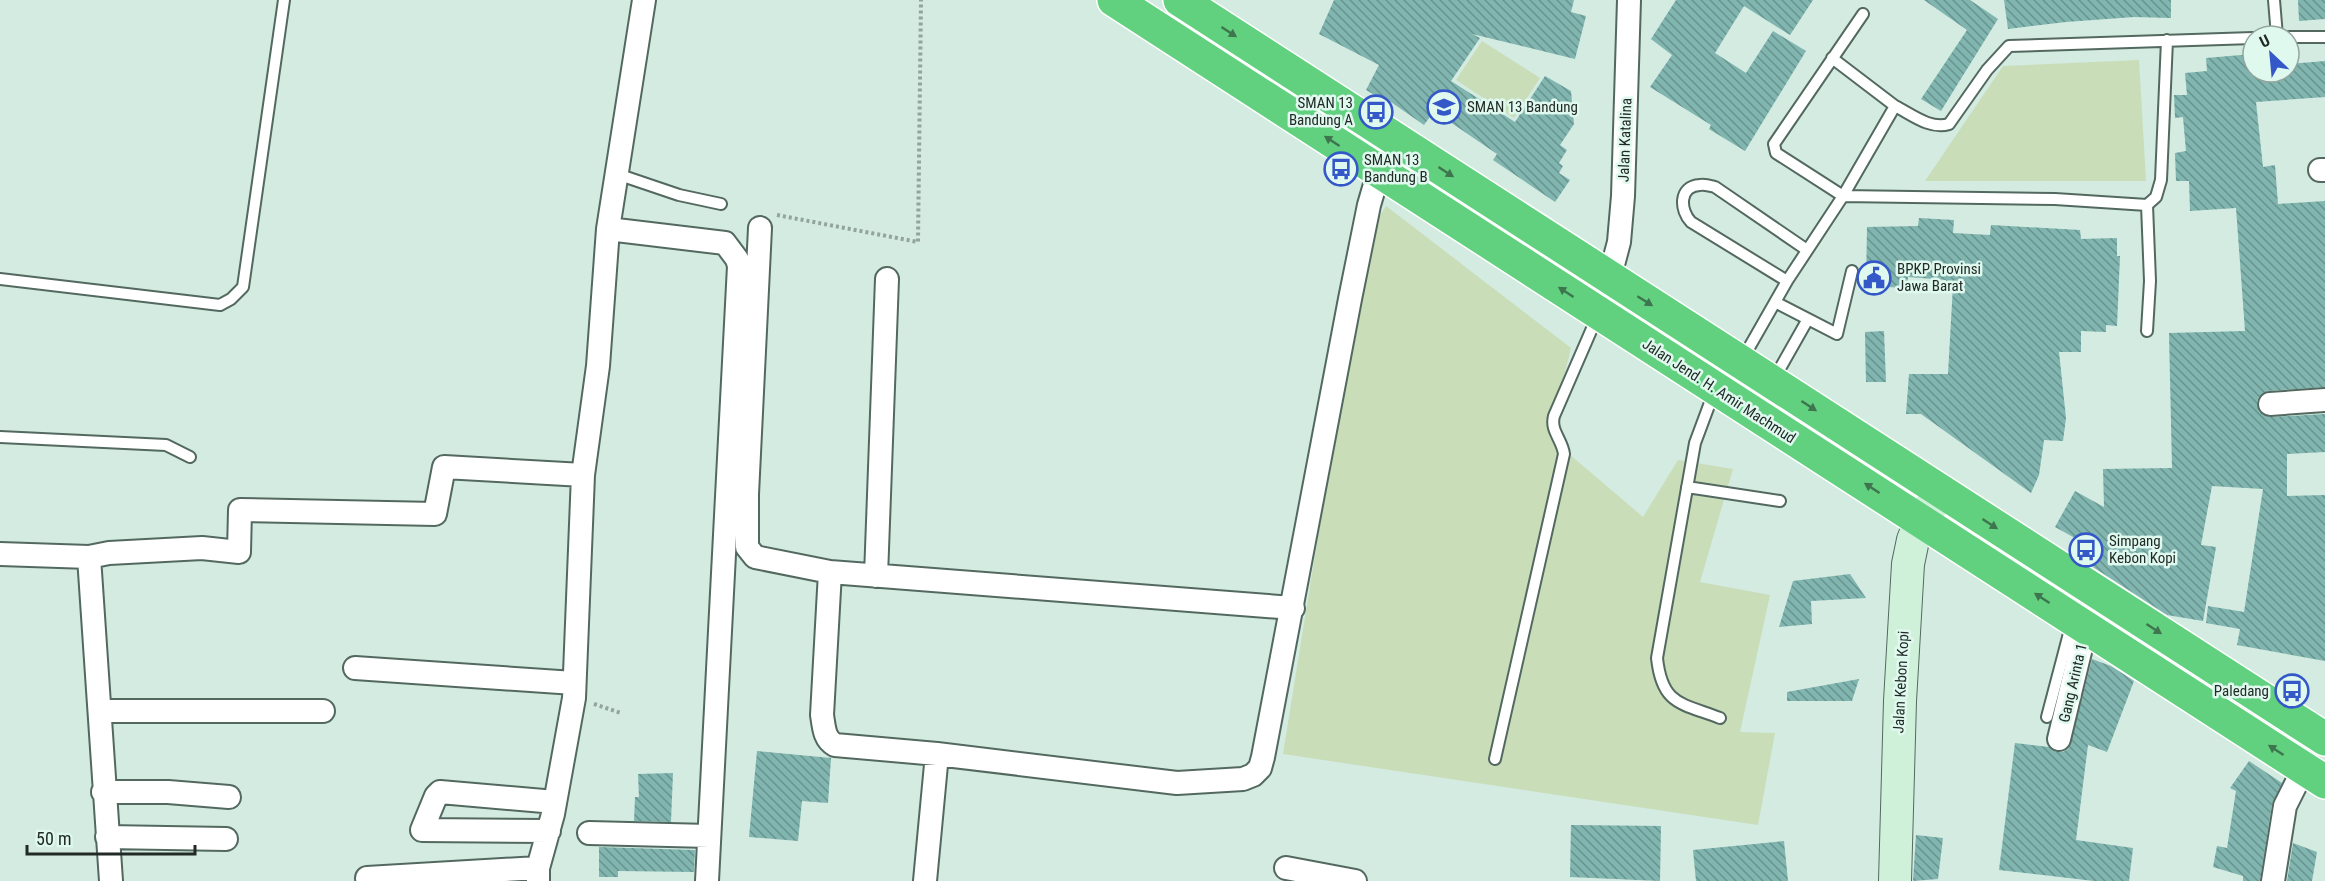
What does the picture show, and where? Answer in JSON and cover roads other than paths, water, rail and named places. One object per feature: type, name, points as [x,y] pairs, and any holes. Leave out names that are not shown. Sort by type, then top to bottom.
[{"type":"highway","name":"Jalan Jend. H. Amir Machmud","points":[[1119,1],[1172,38],[2314,775]]},
{"type":"highway","points":[[1172,38],[1189,2],[1604,275],[2325,739]]},
{"type":"main road","name":"Jalan Kebon Kopi","points":[[1895,881],[1900,701],[1908,564],[1913,540],[1921,520],[1941,492]]},
{"type":"street","points":[[367,878],[538,875],[555,802],[574,698],[582,475],[598,366],[608,229],[644,0]]},
{"type":"street","name":"Jalan Katalina","points":[[1604,275],[1614,261],[1619,242],[1623,196],[1629,0]]},
{"type":"street","points":[[830,573],[822,714],[825,735],[836,745],[937,754],[1177,783],[1243,779],[1253,775],[1260,768],[1263,757],[1352,288],[1369,205],[1379,171]]},
{"type":"street","points":[[764,220],[747,494],[747,547],[755,557],[830,573],[1293,608]]},
{"type":"street","points":[[608,229],[725,243],[739,262],[718,620],[716,732],[707,881]]},
{"type":"street","points":[[876,576],[887,279]]},
{"type":"street","points":[[2270,404],[2325,400]]},
{"type":"street","points":[[0,555],[89,557],[109,553],[202,548],[239,552],[240,510],[435,514],[444,467],[582,475]]},
{"type":"street","points":[[89,557],[101,711],[103,792],[111,881]]},
{"type":"street","name":"Gang Arinta 1","points":[[2060,739],[2080,623]]},
{"type":"street","points":[[355,668],[574,683]]},
{"type":"street","points":[[101,711],[323,711]]},
{"type":"street","points":[[925,881],[937,754]]},
{"type":"street","points":[[2274,881],[2285,806],[2314,775]]},
{"type":"street","points":[[103,792],[168,792],[229,797]]},
{"type":"street","points":[[549,831],[422,830],[436,796],[440,792],[555,802]]},
{"type":"street","points":[[589,833],[710,836]]},
{"type":"street","points":[[107,837],[226,839]]},
{"type":"street","points":[[1286,868],[1355,881]]},
{"type":"lane","points":[[0,279],[220,305],[231,299],[243,287],[284,0]]},
{"type":"lane","points":[[2274,0],[2276,24]]},
{"type":"lane","points":[[1863,14],[1774,144],[1776,153],[1843,196],[2055,199],[2147,205],[2156,197],[2161,180],[2167,40]]},
{"type":"lane","points":[[2301,37],[2325,37]]},
{"type":"lane","points":[[1832,58],[1895,106],[1931,125],[1940,127],[1949,124],[1987,70],[2009,46],[2241,38]]},
{"type":"lane","points":[[1741,362],[1786,281],[1843,196],[1895,106]]},
{"type":"lane","points":[[617,174],[679,195],[721,204]]},
{"type":"lane","points":[[1786,281],[1691,222],[1683,211],[1682,201],[1685,193],[1691,187],[1700,184],[1715,187],[1807,250]]},
{"type":"lane","points":[[2147,205],[2150,281],[2147,331]]},
{"type":"lane","points":[[1775,302],[1837,334],[1852,272]]},
{"type":"lane","points":[[1495,759],[1564,454],[1561,443],[1553,431],[1554,416],[1598,313]]},
{"type":"lane","points":[[1772,382],[1808,319]]},
{"type":"lane","points":[[1715,388],[1695,443],[1657,658],[1659,680],[1667,693],[1676,701],[1720,718]]},
{"type":"lane","points":[[0,437],[166,445],[190,457]]},
{"type":"lane","points":[[1686,487],[1780,501]]},
{"type":"lane","points":[[2047,717],[2080,623]]},
{"type":"place","name":"SMAN 13 Bandung","points":[[1444,107]]},
{"type":"place","name":"SMAN 13 Bandung A","points":[[1376,112]]},
{"type":"place","name":"SMAN 13 Bandung B","points":[[1341,169]]},
{"type":"place","name":"BPKP Provinsi Jawa Barat","points":[[1874,278]]},
{"type":"place","name":"Simpang Kebon Kopi","points":[[2086,550]]},
{"type":"place","name":"Paledang","points":[[2292,691]]}]
